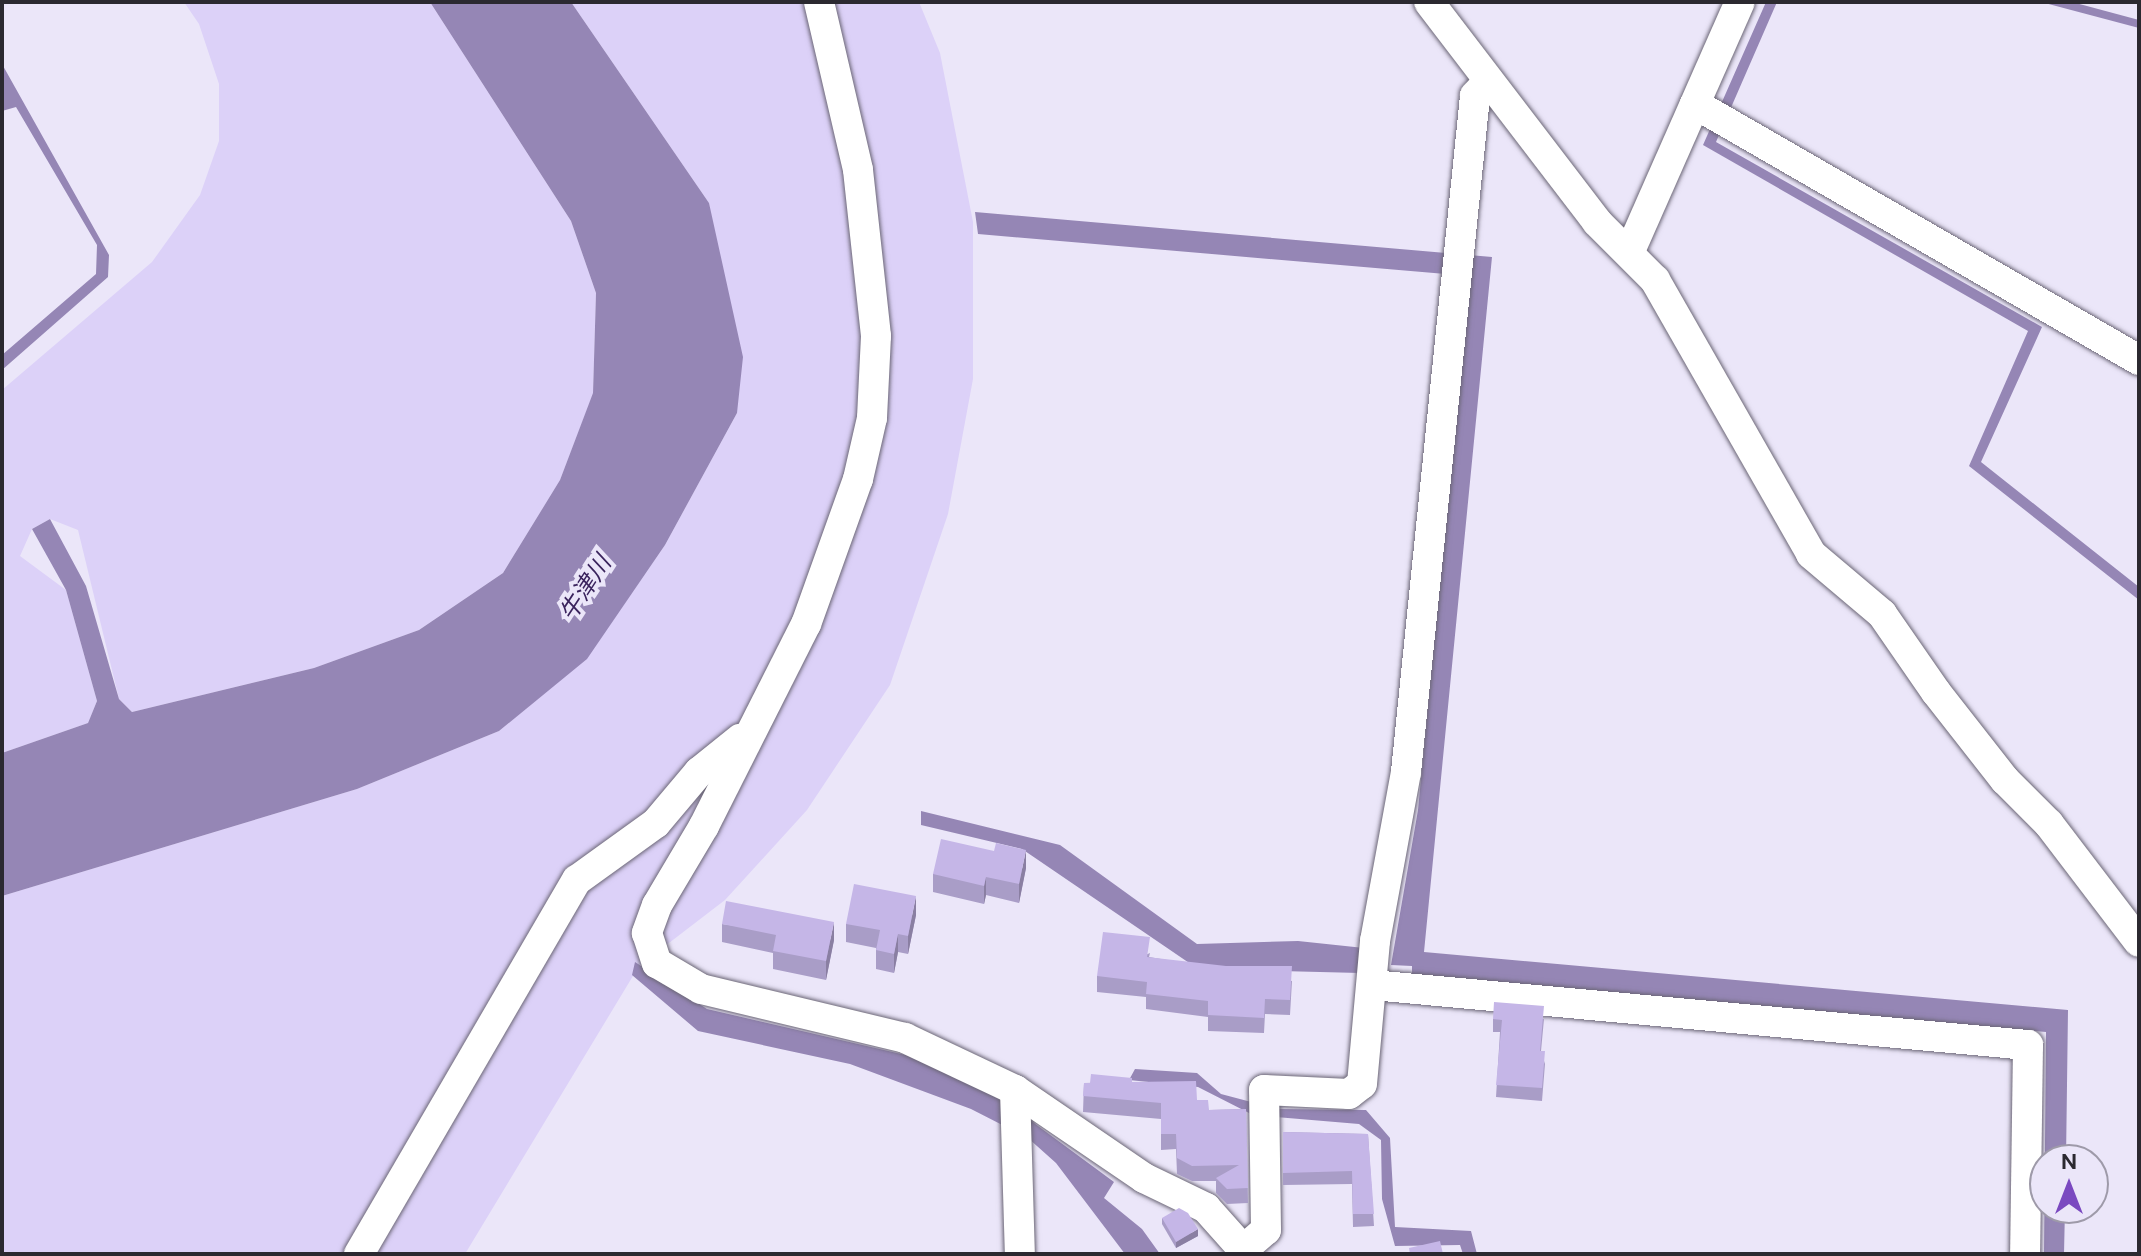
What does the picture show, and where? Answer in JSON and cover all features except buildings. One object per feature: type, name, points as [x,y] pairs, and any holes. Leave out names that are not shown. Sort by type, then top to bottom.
[{"type":"street","points":[[819,2],[858,170],[876,336],[872,418],[858,479],[806,624],[747,734],[704,826],[657,905],[647,933],[657,963],[701,989],[905,1038],[1015,1090],[1144,1178],[1206,1208],[1246,1251],[1266,1230],[1264,1090],[1349,1094],[1362,1084],[1372,985],[1406,772],[1457,246],[1475,96],[1488,81]]},
{"type":"street","points":[[1429,2],[1597,222],[1630,251],[1655,280],[1811,554],[1882,614],[1944,703],[2005,780],[2049,824],[2139,942]]},
{"type":"street","points":[[1630,251],[1711,114],[1740,2]]},
{"type":"street","points":[[1711,114],[2139,360]]},
{"type":"street","points":[[359,1254],[577,880],[656,823],[699,772],[747,734]]},
{"type":"street","points":[[1372,985],[2028,1045],[2025,1254]]},
{"type":"street","points":[[1015,1090],[1014,1136],[1020,1254]]},
{"type":"shaded area","points":[[184,2],[430,2],[571,221],[596,293],[593,394],[560,480],[503,573],[419,630],[314,668],[132,712],[119,699],[78,530],[50,519],[32,529],[20,556],[66,590],[97,701],[88,723],[2,753],[2,390],[152,262],[200,195],[219,141],[219,84],[199,24]]},
{"type":"shaded area","points":[[571,2],[919,2],[940,53],[973,222],[973,379],[948,514],[890,685],[807,810],[725,900],[639,966],[465,1254],[2,1254],[2,896],[357,789],[499,731],[587,658],[665,545],[737,413],[709,203]]},
{"type":"water","name":"牛津川","points":[[430,2],[571,2],[709,203],[743,357],[737,413],[665,545],[587,659],[499,731],[357,789],[2,896],[2,753],[88,723],[97,701],[66,590],[32,529],[50,519],[86,586],[119,699],[132,712],[314,668],[419,630],[503,573],[560,480],[593,393],[596,293],[571,221]]},
{"type":"water","points":[[1766,2],[1777,2],[1716,142],[2042,327],[1981,462],[2139,587],[2139,600],[1969,466],[2028,331],[1703,145]]},
{"type":"water","points":[[2041,2],[2072,2],[2139,20],[2139,28]]},
{"type":"water","points":[[2,64],[109,255],[108,277],[2,370],[2,355],[96,274],[97,245],[16,107],[2,111]]},
{"type":"water","points":[[975,212],[1492,257],[1424,952],[2068,1010],[2066,1144],[2045,1144],[2046,1032],[1412,975],[1412,966],[1391,965],[1418,810],[1469,276],[978,234]]},
{"type":"water","points":[[921,811],[1060,845],[1197,944],[1298,941],[1364,948],[1360,973],[1198,969],[1022,849],[921,825]]},
{"type":"water","points":[[635,962],[707,1009],[910,1056],[1000,1098],[1114,1182],[1104,1198],[1142,1229],[1160,1254],[1125,1254],[1056,1163],[1028,1138],[971,1109],[850,1064],[698,1031],[632,975]]},
{"type":"water","points":[[1135,1069],[1197,1073],[1221,1094],[1278,1109],[1366,1110],[1390,1138],[1395,1227],[1471,1231],[1477,1254],[1463,1254],[1460,1245],[1395,1246],[1382,1199],[1381,1140],[1359,1124],[1253,1115],[1198,1087],[1129,1080]]},
{"type":"water","points":[[2044,1224],[2065,1224],[2064,1254],[2044,1254]]}]
